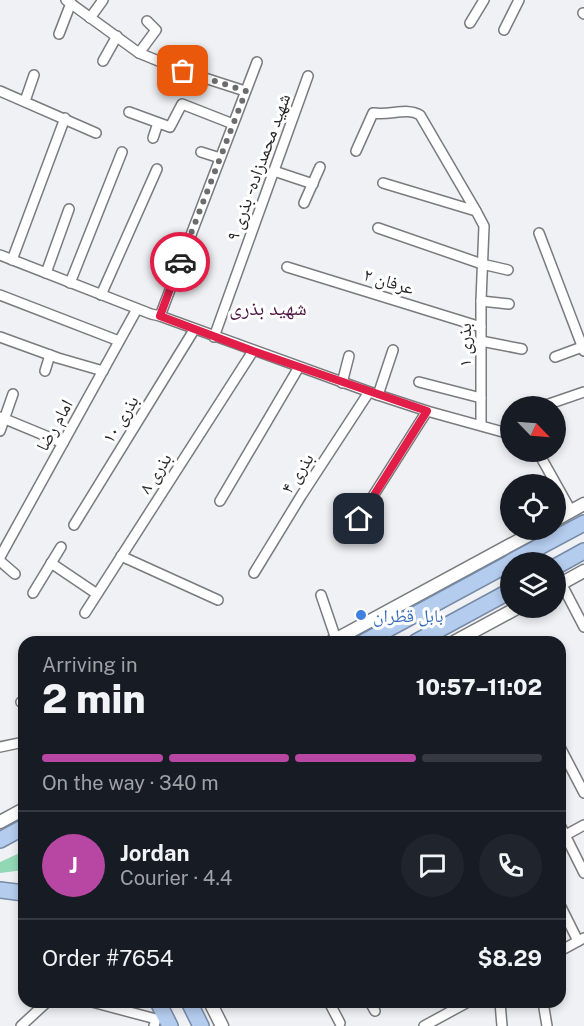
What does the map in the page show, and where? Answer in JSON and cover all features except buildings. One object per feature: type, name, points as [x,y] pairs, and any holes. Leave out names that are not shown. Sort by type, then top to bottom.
[{"type":"highway","points":[[530,552],[582,524]]},
{"type":"highway","points":[[566,561],[584,551]]},
{"type":"highway","points":[[375,636],[500,568]]},
{"type":"highway","points":[[427,636],[500,596]]},
{"type":"highway","points":[[159,1008],[160,1024]]},
{"type":"highway","points":[[192,1008],[201,1026]]},
{"type":"main road","points":[[566,514],[584,504]]},
{"type":"main road","points":[[571,511],[582,524]]},
{"type":"main road","points":[[342,636],[519,540]]},
{"type":"main road","points":[[566,581],[584,571]]},
{"type":"main road","points":[[406,601],[451,595]]},
{"type":"main road","points":[[464,636],[500,617]]},
{"type":"main road","points":[[0,822],[18,812]]},
{"type":"main road","points":[[213,1008],[222,1026]]},
{"type":"street","points":[[90,18],[103,0]]},
{"type":"street","points":[[470,23],[484,0]]},
{"type":"street","points":[[504,30],[519,0]]},
{"type":"street","points":[[59,34],[68,2],[139,53],[183,71],[246,91]]},
{"type":"street","points":[[139,53],[156,30],[147,21]]},
{"type":"street","points":[[103,61],[117,36]]},
{"type":"street","points":[[160,316],[256,62]]},
{"type":"street","points":[[25,100],[34,75]]},
{"type":"street","name":"شهید محمدزاده - بذری ۹","points":[[214,337],[308,76]]},
{"type":"street","points":[[0,91],[96,133]]},
{"type":"street","points":[[129,112],[170,127],[182,104],[233,124]]},
{"type":"street","name":"بذری ۱","points":[[356,151],[373,112],[385,115],[415,112],[420,115],[484,226],[481,301],[481,425]]},
{"type":"street","points":[[12,260],[64,118]]},
{"type":"street","points":[[153,138],[158,123]]},
{"type":"street","points":[[70,283],[122,152]]},
{"type":"street","points":[[201,152],[220,158]]},
{"type":"street","points":[[304,203],[320,167]]},
{"type":"street","points":[[101,295],[157,169]]},
{"type":"street","points":[[274,171],[312,184]]},
{"type":"street","points":[[383,183],[477,212]]},
{"type":"street","points":[[46,273],[69,209]]},
{"type":"street","points":[[378,228],[482,264],[508,270]]},
{"type":"street","points":[[539,233],[583,349],[555,357]]},
{"type":"street","points":[[0,255],[137,309],[374,394],[500,431]]},
{"type":"street","name":"عرفان ۲","points":[[287,267],[481,327]]},
{"type":"street","points":[[0,295],[119,341]]},
{"type":"street","points":[[481,301],[508,304]]},
{"type":"street","name":"امام رضا","points":[[0,559],[4,538],[63,443],[137,309]]},
{"type":"street","name":"بذری ۱۰","points":[[74,525],[194,330]]},
{"type":"street","points":[[0,337],[103,371]]},
{"type":"street","points":[[481,341],[522,349]]},
{"type":"street","name":"بذری ۴","points":[[254,573],[374,394],[393,350]]},
{"type":"street","name":"بذری ۸","points":[[85,613],[253,351]]},
{"type":"street","points":[[45,371],[50,355]]},
{"type":"street","points":[[342,382],[350,356]]},
{"type":"street","points":[[220,501],[299,367]]},
{"type":"street","points":[[419,382],[481,398]]},
{"type":"street","points":[[566,398],[584,392]]},
{"type":"street","points":[[0,431],[2,417],[13,394]]},
{"type":"street","points":[[347,537],[427,411]]},
{"type":"street","points":[[2,417],[63,443]]},
{"type":"street","points":[[544,462],[571,511]]},
{"type":"street","points":[[33,593],[61,547]]},
{"type":"street","points":[[121,556],[218,600]]},
{"type":"street","points":[[0,559],[15,574]]},
{"type":"street","points":[[51,563],[97,594]]},
{"type":"street","points":[[321,595],[332,636]]},
{"type":"street","points":[[566,598],[584,627]]},
{"type":"street","points":[[0,747],[18,743]]},
{"type":"street","points":[[566,758],[584,793]]},
{"type":"street","points":[[566,834],[584,825]]},
{"type":"street","points":[[566,843],[584,873]]},
{"type":"street","points":[[566,915],[581,939],[566,948]]},
{"type":"street","points":[[21,1026],[40,1008]]},
{"type":"street","points":[[111,1008],[160,1024]]},
{"type":"street","points":[[332,1008],[340,1023]]},
{"type":"street","points":[[424,1026],[450,1008]]},
{"type":"street","points":[[500,1008],[502,1026]]},
{"type":"street","points":[[544,1008],[547,1026]]},
{"type":"green space","points":[[18,854],[18,871],[0,873],[0,862]]},
{"type":"way so far","points":[[180,262],[246,91],[183,71]]},
{"type":"place","name":"بابل قطران","points":[[361,615]]},
{"type":"district","name":"شهید بذری","points":[[268,308]]},
{"type":"route","points":[[180,262],[160,316],[427,411],[359,519]]}]
